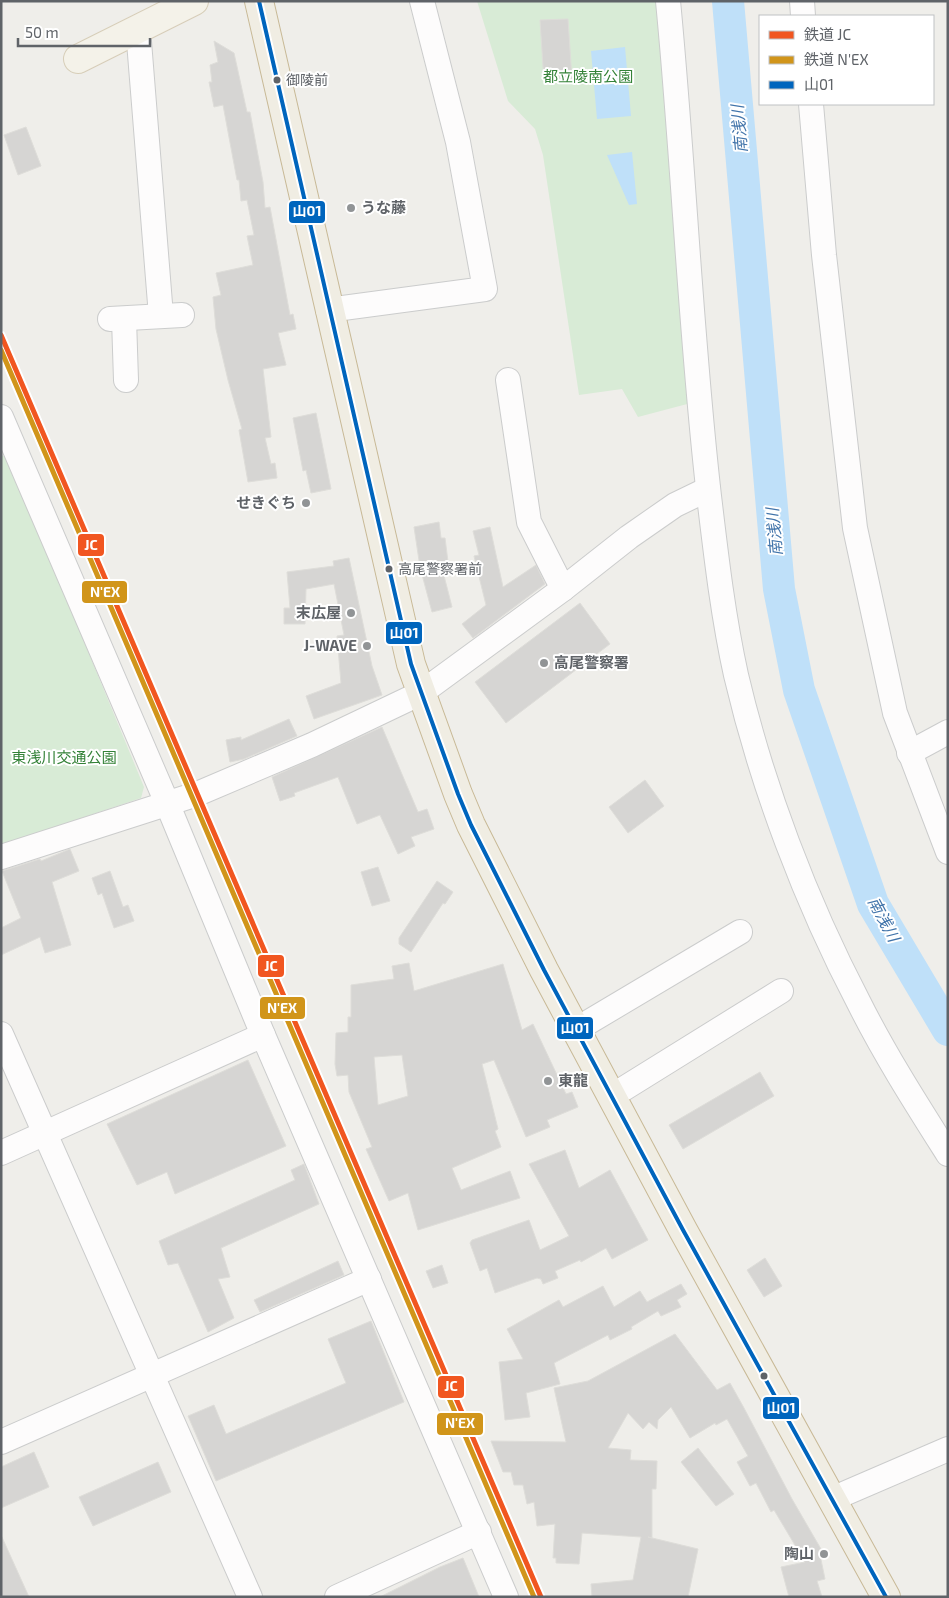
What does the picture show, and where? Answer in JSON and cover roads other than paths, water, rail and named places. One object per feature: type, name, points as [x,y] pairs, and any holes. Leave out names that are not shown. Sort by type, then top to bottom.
[{"type":"highway","points":[[259,1],[328,310],[411,664],[471,825],[518,920],[682,1230],[886,1597]]},
{"type":"main road","points":[[78,59],[194,1]]},
{"type":"street","points":[[328,310],[485,289],[458,142],[422,1]]},
{"type":"street","points":[[668,1],[694,359],[719,575],[736,674],[770,792],[805,883],[858,1003],[948,1154]]},
{"type":"street","points":[[802,1],[803,15]]},
{"type":"street","points":[[126,380],[117,319],[171,315],[138,29]]},
{"type":"street","points":[[811,105],[824,255],[854,528],[895,714],[948,852]]},
{"type":"street","points":[[508,380],[530,522],[563,589]]},
{"type":"street","points":[[4,431],[167,804],[263,1035],[506,1597]]},
{"type":"street","points":[[1,858],[197,794],[312,745],[421,693],[667,510],[708,489]]},
{"type":"street","points":[[909,753],[948,732]]},
{"type":"street","points":[[577,1030],[740,932]]},
{"type":"street","points":[[612,1096],[781,990]]},
{"type":"street","points":[[1,1035],[250,1597]]},
{"type":"street","points":[[1,1153],[263,1035]]},
{"type":"street","points":[[1,1442],[369,1279]]},
{"type":"street","points":[[832,1499],[948,1449]]},
{"type":"street","points":[[338,1597],[479,1532]]},
{"type":"water","points":[[625,47],[631,116],[597,119],[591,51]]},
{"type":"water","points":[[632,152],[637,204],[629,205],[607,155]]},
{"type":"waterway","name":"南浅川","points":[[728,1],[779,589],[799,690],[873,904],[948,1030]]},
{"type":"rail line","name":"JC","points":[[1,335],[541,1597]]},
{"type":"rail line","name":"N'EX","points":[[1,350],[534,1597]]},
{"type":"place","name":"御陵前","points":[[277,80]]},
{"type":"place","name":"うな藤","points":[[351,208]]},
{"type":"place","name":"せきぐち","points":[[306,503]]},
{"type":"place","name":"高尾警察署前","points":[[389,569]]},
{"type":"place","name":"末広屋","points":[[351,613]]},
{"type":"place","name":"J-WAVE","points":[[367,646]]},
{"type":"place","name":"高尾警察署","points":[[544,663]]},
{"type":"place","name":"東龍","points":[[548,1081]]},
{"type":"place","name":"陶山","points":[[824,1554]]},
{"type":"park label","name":"都立陵南公園","points":[[588,77]]},
{"type":"park label","name":"東浅川交通公園","points":[[64,758]]}]
